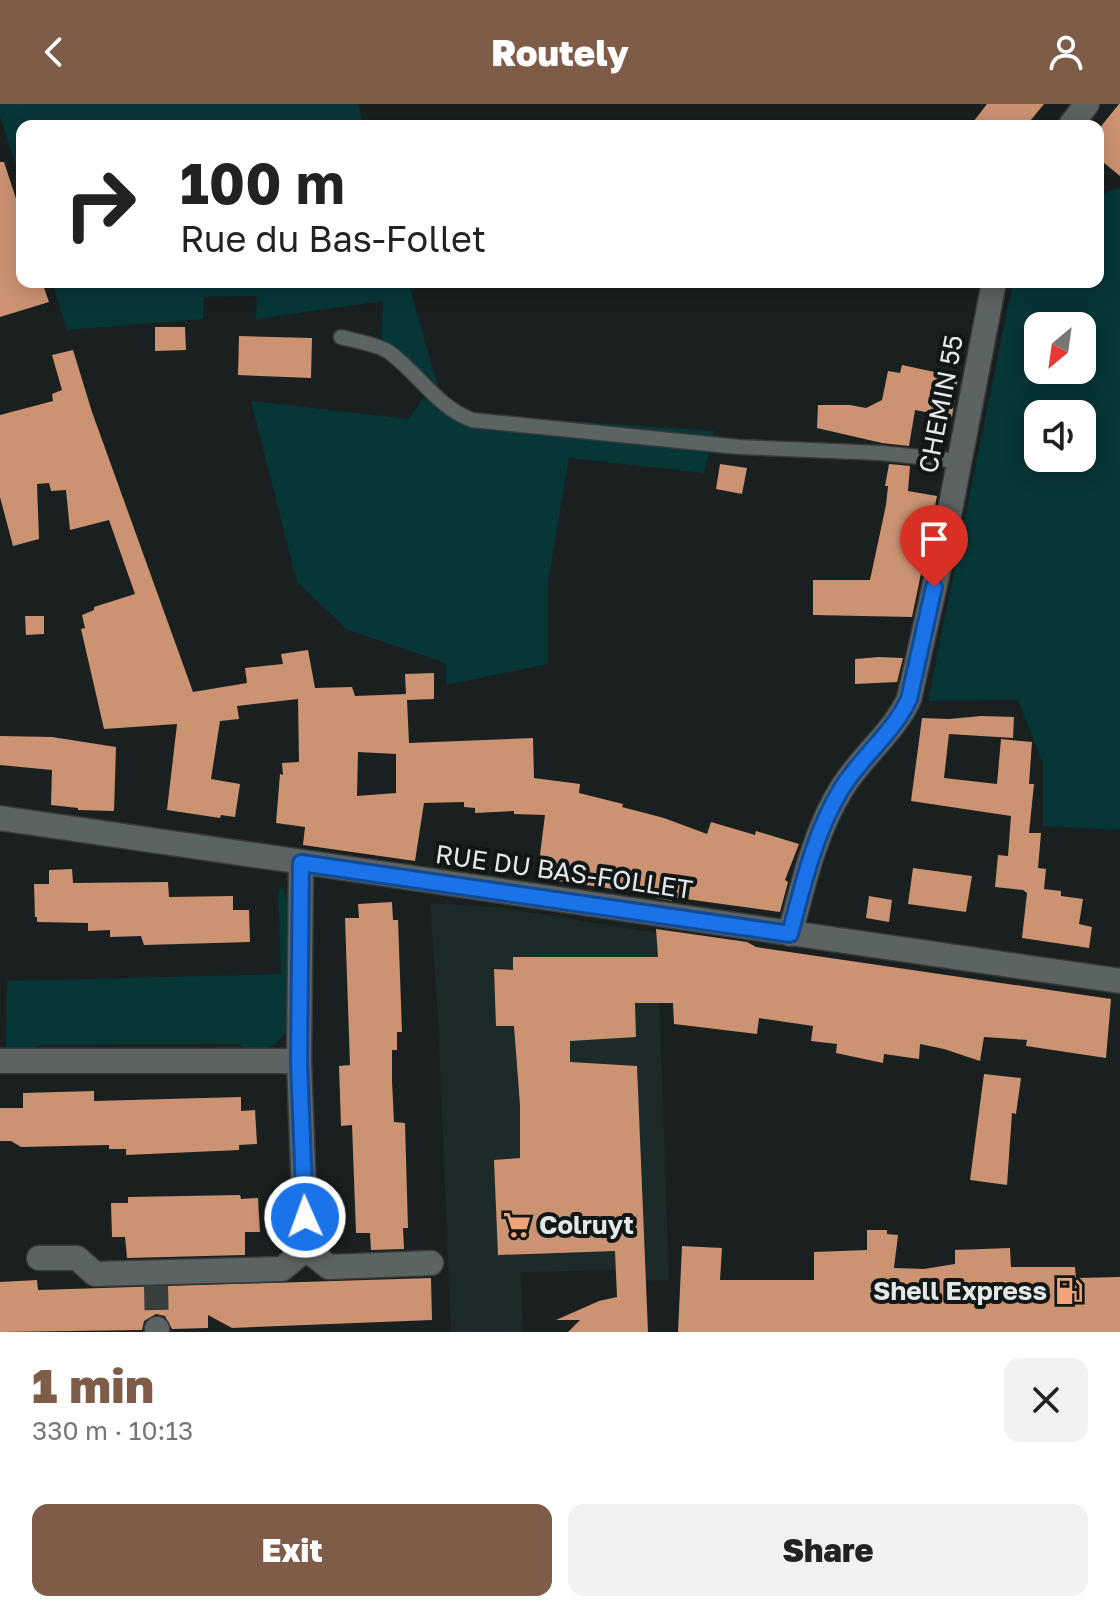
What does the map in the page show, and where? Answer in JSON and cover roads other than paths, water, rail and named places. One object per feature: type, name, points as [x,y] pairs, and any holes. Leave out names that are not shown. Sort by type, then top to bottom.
[{"type":"street","points":[[1075,120],[1087,104]]},
{"type":"street","name":"CHEMIN 55","points":[[790,934],[807,870],[833,803],[902,714],[909,699],[940,562],[993,288]]},
{"type":"street","name":"RUE DU BAS-FOLLET","points":[[0,818],[1120,981]]},
{"type":"street","points":[[301,863],[299,1061],[306,1249],[329,1267],[431,1263]]},
{"type":"street","points":[[0,1061],[299,1061]]},
{"type":"street","points":[[39,1258],[77,1258],[95,1274],[156,1280],[282,1269],[306,1249]]},
{"type":"lane","points":[[341,337],[387,351],[443,404],[472,420],[739,447],[881,453],[959,461]]},
{"type":"tunnel","points":[[156,1286],[157,1329]]},
{"type":"place","name":"Colruyt","points":[[517,1225]]},
{"type":"place","name":"Shell Express","points":[[1069,1291]]}]
